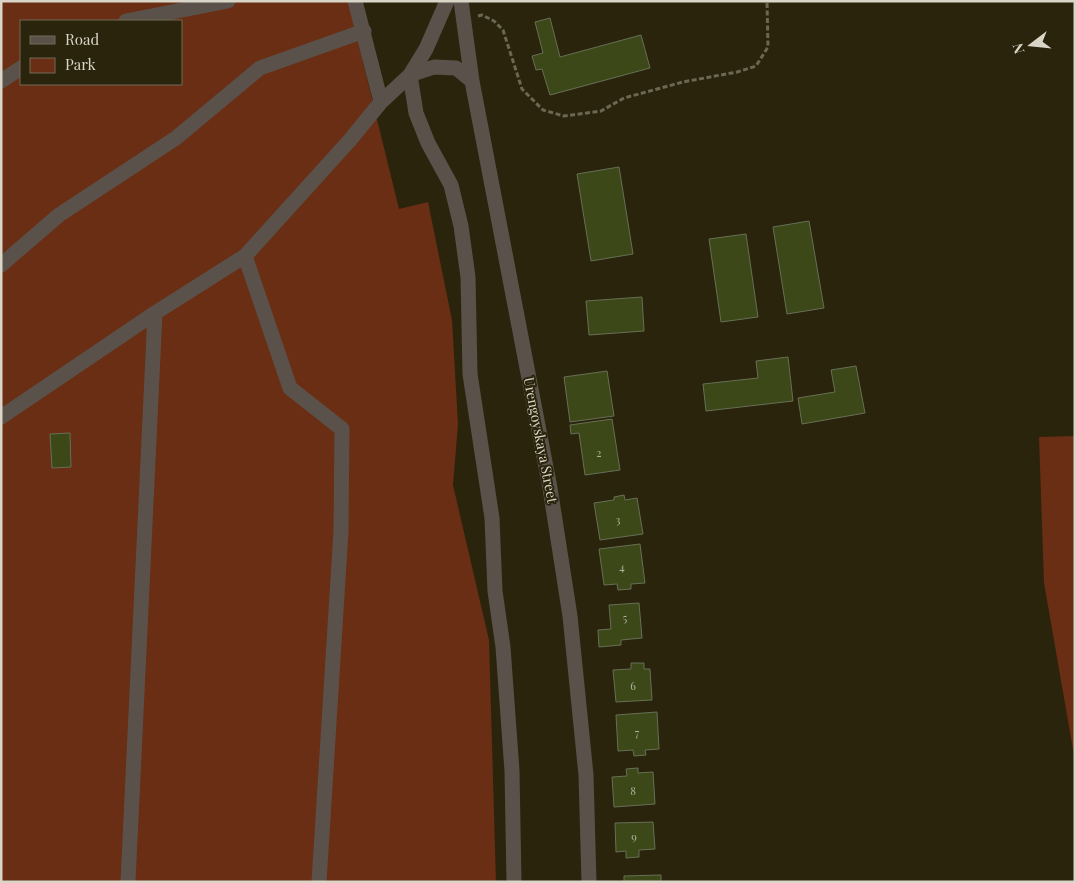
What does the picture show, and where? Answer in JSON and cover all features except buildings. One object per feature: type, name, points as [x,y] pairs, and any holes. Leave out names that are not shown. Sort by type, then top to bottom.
[{"type":"street","points":[[131,20],[228,1]]},
{"type":"street","points":[[355,1],[381,102]]},
{"type":"street","points":[[1,417],[155,313],[245,256],[350,140],[381,102],[410,75],[426,49],[447,1]]},
{"type":"street","name":"Urengoyskaya Street","points":[[461,1],[472,81],[550,488],[570,616],[586,775],[589,882]]},
{"type":"street","points":[[1,265],[59,215],[176,138],[260,68],[364,31]]},
{"type":"street","points":[[410,75],[434,67],[456,68],[472,81]]},
{"type":"street","points":[[1,81],[20,69]]},
{"type":"street","points":[[410,75],[416,113],[428,143],[451,185],[461,226],[468,277],[470,374],[492,518],[495,591],[504,647],[512,771],[514,882]]},
{"type":"street","points":[[245,256],[290,388],[342,429],[341,531],[319,882]]},
{"type":"street","points":[[128,882],[155,313]]},
{"type":"path","points":[[462,18],[482,15],[494,21],[503,30],[522,89],[542,110],[564,116],[601,110],[633,96],[683,82],[737,72],[756,66],[768,47],[767,1]]},
{"type":"green space","points":[[1,1],[348,1],[399,209],[428,202],[452,320],[458,424],[453,485],[489,640],[496,882],[1,882]]},
{"type":"green space","points":[[1075,436],[1075,761],[1044,583],[1039,437]]}]
